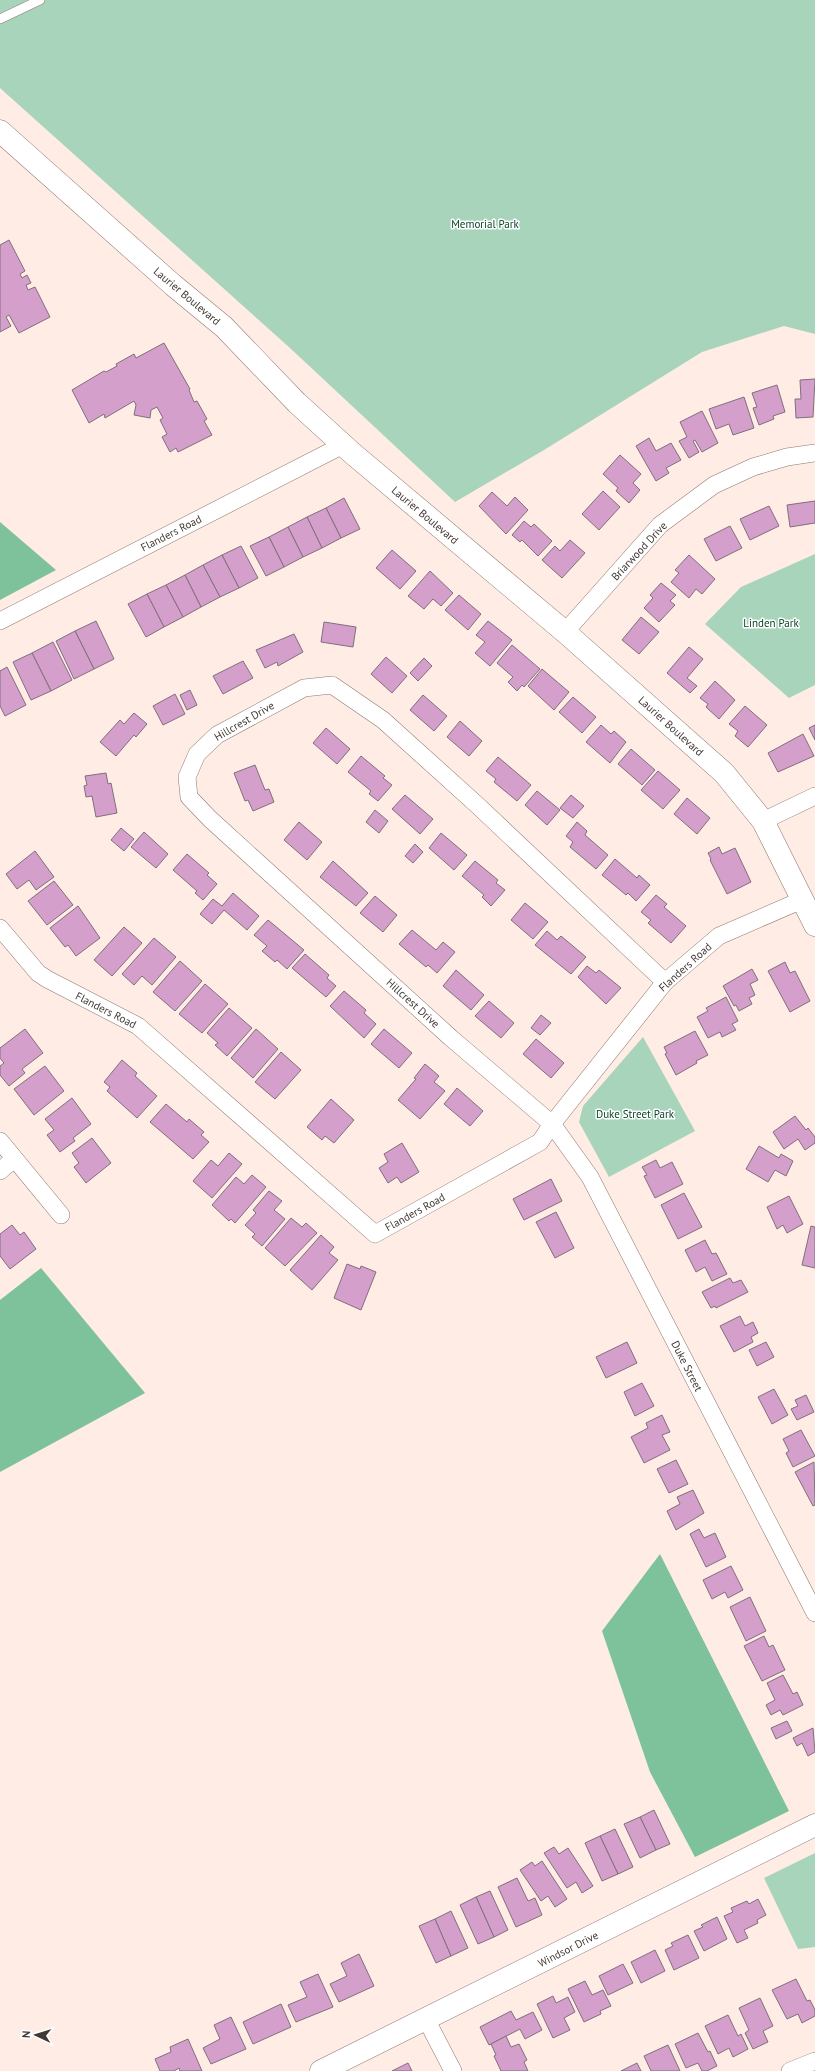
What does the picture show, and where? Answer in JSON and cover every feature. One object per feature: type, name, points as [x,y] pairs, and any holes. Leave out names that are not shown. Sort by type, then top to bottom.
[{"type":"street","name":"Laurier Boulevard","points":[[0,131],[173,285],[224,327],[297,403],[343,445],[565,632],[724,773],[763,821],[815,925]]},
{"type":"street","name":"Flanders Road","points":[[0,621],[343,445]]},
{"type":"street","name":"Briarwood Drive","points":[[565,632],[660,525],[714,486],[752,468],[787,457],[815,453]]},
{"type":"street","name":"Hillcrest Drive","points":[[552,1124],[446,1032],[210,819],[189,797],[187,777],[197,754],[217,735],[304,688],[332,685],[383,720],[475,803],[665,982]]},
{"type":"street","points":[[763,821],[815,796]]},
{"type":"street","name":"Flanders Road","points":[[0,928],[38,973],[138,1026],[375,1234],[540,1142],[552,1124],[665,982],[720,936],[802,900]]},
{"type":"street","name":"Duke Street","points":[[552,1124],[590,1177],[815,1613]]},
{"type":"street","points":[[0,1140],[14,1159],[61,1214]]},
{"type":"street","points":[[0,1171],[14,1159]]},
{"type":"street","name":"Windsor Drive","points":[[321,2071],[815,1825]]},
{"type":"street","points":[[426,2020],[453,2071]]},
{"type":"street","points":[[790,2071],[815,2061]]},
{"type":"lane","points":[[0,19],[40,0]]},
{"type":"green space","name":"Memorial Park","points":[[0,0],[815,0],[815,334],[784,326],[702,352],[544,450],[455,502],[290,348],[0,88]]},
{"type":"green space","points":[[0,522],[56,570],[0,600]]},
{"type":"green space","name":"Linden Park","points":[[815,554],[815,685],[789,698],[705,624],[741,587]]},
{"type":"green space","name":"Duke Street Park","points":[[643,1037],[695,1131],[609,1177],[579,1122],[583,1106]]},
{"type":"green space","points":[[41,1268],[145,1393],[0,1472],[0,1300]]},
{"type":"green space","points":[[660,1554],[789,1811],[695,1857],[650,1772],[602,1631]]},
{"type":"green space","points":[[815,1853],[815,1947],[798,1949],[764,1878]]},
{"type":"building","points":[[9,240],[25,271],[20,274],[22,278],[27,275],[31,283],[26,285],[28,290],[35,287],[50,317],[19,333],[9,315],[6,317],[11,326],[0,332],[0,245]]},
{"type":"building","points":[[164,343],[190,389],[189,390],[194,402],[197,401],[207,419],[204,421],[212,435],[178,452],[176,448],[170,452],[162,437],[167,434],[160,420],[163,418],[157,407],[151,410],[150,418],[134,415],[136,405],[134,401],[105,418],[104,414],[89,423],[72,390],[104,371],[106,372],[117,366],[116,364],[134,354],[136,358]]},
{"type":"building","points":[[815,379],[813,417],[796,418],[795,399],[801,399],[800,380]]},
{"type":"building","points":[[777,385],[785,412],[773,416],[774,419],[759,425],[753,408],[757,407],[752,393]]},
{"type":"building","points":[[744,397],[754,428],[733,435],[729,424],[716,429],[709,409]]},
{"type":"building","points":[[702,411],[718,443],[702,452],[695,440],[693,441],[699,452],[689,458],[679,441],[687,437],[680,422]]},
{"type":"building","points":[[649,438],[656,451],[671,443],[681,460],[666,468],[669,473],[656,481],[636,446]]},
{"type":"building","points":[[620,455],[641,474],[633,483],[640,490],[629,503],[616,491],[618,488],[603,474]]},
{"type":"building","points":[[603,491],[620,507],[599,530],[582,514]]},
{"type":"building","points":[[492,492],[507,506],[515,497],[528,510],[506,534],[479,506]]},
{"type":"building","points":[[344,498],[360,529],[341,538],[326,508]]},
{"type":"building","points":[[815,501],[815,523],[790,527],[787,505]]},
{"type":"building","points":[[769,506],[779,526],[750,540],[740,519]]},
{"type":"building","points":[[326,508],[341,538],[322,548],[307,517]]},
{"type":"building","points":[[307,517],[322,548],[303,557],[288,527]]},
{"type":"building","points":[[524,521],[531,527],[534,524],[552,541],[538,556],[522,540],[520,542],[512,535]]},
{"type":"building","points":[[730,526],[742,548],[716,561],[704,539]]},
{"type":"building","points":[[288,527],[303,557],[284,567],[269,537]]},
{"type":"building","points":[[269,537],[284,567],[266,576],[250,546]]},
{"type":"building","points":[[570,540],[585,553],[562,578],[542,560],[555,546],[560,551]]},
{"type":"building","points":[[241,546],[258,578],[239,588],[222,555]]},
{"type":"building","points":[[392,550],[416,571],[400,589],[376,568]]},
{"type":"building","points":[[222,555],[239,588],[220,597],[203,565]]},
{"type":"building","points":[[689,555],[715,579],[702,594],[696,589],[689,598],[671,582],[679,573],[675,570]]},
{"type":"building","points":[[203,565],[220,597],[201,607],[185,575]]},
{"type":"building","points":[[430,571],[453,593],[441,606],[433,599],[424,609],[408,596]]},
{"type":"building","points":[[185,575],[201,607],[183,617],[166,585]]},
{"type":"building","points":[[661,583],[676,595],[670,601],[675,605],[659,622],[644,608],[653,598],[650,595]]},
{"type":"building","points":[[166,585],[183,617],[164,627],[147,594]]},
{"type":"building","points":[[147,594],[164,627],[146,637],[128,604]]},
{"type":"building","points":[[459,595],[481,614],[468,630],[445,610]]},
{"type":"building","points":[[641,617],[659,632],[639,654],[622,640]]},
{"type":"building","points":[[96,621],[114,659],[94,669],[75,631]]},
{"type":"building","points":[[488,621],[512,640],[490,666],[475,653],[485,642],[476,635]]},
{"type":"building","points":[[324,622],[356,627],[353,647],[321,642]]},
{"type":"building","points":[[75,631],[94,669],[74,679],[56,641]]},
{"type":"building","points":[[294,634],[303,652],[278,666],[277,662],[265,668],[256,650]]},
{"type":"building","points":[[53,642],[72,680],[51,691],[32,653]]},
{"type":"building","points":[[512,645],[540,669],[524,687],[522,685],[517,691],[508,682],[513,677],[497,663]]},
{"type":"building","points":[[689,647],[703,659],[687,678],[697,686],[690,693],[667,673]]},
{"type":"building","points":[[32,653],[51,691],[31,700],[13,662]]},
{"type":"building","points":[[386,657],[407,676],[392,693],[371,674]]},
{"type":"building","points":[[424,658],[432,666],[418,681],[410,673]]},
{"type":"building","points":[[243,661],[253,678],[223,694],[213,676]]},
{"type":"building","points":[[7,667],[26,705],[5,716],[0,706],[0,671]]},
{"type":"building","points":[[542,669],[569,692],[554,710],[528,686]]},
{"type":"building","points":[[715,681],[735,700],[719,719],[706,707],[708,704],[700,698]]},
{"type":"building","points":[[190,690],[197,705],[187,710],[180,695]]},
{"type":"building","points":[[175,694],[185,714],[163,725],[153,706]]},
{"type":"building","points":[[423,695],[447,716],[434,731],[410,710]]},
{"type":"building","points":[[573,697],[596,717],[582,733],[559,712]]},
{"type":"building","points":[[745,706],[767,725],[748,747],[735,736],[738,731],[729,724]]},
{"type":"building","points":[[134,713],[147,724],[136,737],[134,735],[116,756],[100,742],[120,720],[124,724]]},
{"type":"building","points":[[460,721],[482,741],[469,756],[447,737]]},
{"type":"building","points":[[601,725],[611,734],[614,731],[626,742],[610,763],[586,742]]},
{"type":"building","points":[[815,725],[815,740],[809,728]]},
{"type":"building","points":[[326,728],[350,749],[337,764],[313,743]]},
{"type":"building","points":[[803,734],[814,756],[778,772],[768,753]]},
{"type":"building","points":[[631,749],[655,770],[642,785],[618,764]]},
{"type":"building","points":[[361,756],[385,776],[383,778],[392,785],[378,801],[369,794],[371,791],[348,772]]},
{"type":"building","points":[[498,757],[531,785],[517,801],[494,782],[496,779],[486,771]]},
{"type":"building","points":[[255,765],[265,790],[269,789],[274,802],[253,811],[248,800],[245,801],[234,773]]},
{"type":"building","points":[[658,771],[680,790],[663,809],[641,790]]},
{"type":"building","points":[[106,773],[108,784],[111,783],[117,813],[96,817],[92,796],[86,797],[84,786],[87,785],[85,776]]},
{"type":"building","points":[[537,791],[560,810],[547,825],[525,805]]},
{"type":"building","points":[[405,795],[433,819],[420,834],[392,809]]},
{"type":"building","points":[[571,795],[584,806],[573,818],[560,808]]},
{"type":"building","points":[[687,798],[710,818],[697,834],[674,814]]},
{"type":"building","points":[[375,810],[388,821],[379,833],[366,822]]},
{"type":"building","points":[[299,822],[322,842],[307,860],[284,840]]},
{"type":"building","points":[[577,822],[587,831],[585,835],[608,855],[596,869],[570,847],[573,842],[566,836]]},
{"type":"building","points":[[121,828],[134,839],[124,851],[111,840]]},
{"type":"building","points":[[144,832],[168,854],[156,868],[131,847]]},
{"type":"building","points":[[441,833],[467,855],[454,870],[429,848]]},
{"type":"building","points":[[415,844],[423,852],[413,863],[405,856]]},
{"type":"building","points":[[719,847],[722,854],[735,848],[751,882],[727,894],[708,853]]},
{"type":"building","points":[[35,851],[54,877],[36,890],[29,880],[17,889],[6,874]]},
{"type":"building","points":[[187,854],[209,873],[207,875],[217,884],[203,900],[195,893],[197,891],[173,870]]},
{"type":"building","points":[[615,859],[637,878],[639,875],[650,885],[636,901],[628,893],[626,895],[602,875]]},
{"type":"building","points":[[333,861],[368,893],[356,906],[320,877]]},
{"type":"building","points":[[475,861],[498,880],[496,883],[505,890],[491,906],[482,897],[484,895],[462,876]]},
{"type":"building","points":[[54,881],[73,905],[47,925],[28,901]]},
{"type":"building","points":[[233,893],[259,916],[247,930],[224,910],[212,924],[200,914],[213,899],[222,906]]},
{"type":"building","points":[[656,895],[667,904],[664,907],[686,926],[671,943],[648,923],[651,920],[641,912]]},
{"type":"building","points":[[375,896],[397,915],[383,932],[360,913]]},
{"type":"building","points":[[525,903],[548,922],[533,939],[511,920]]},
{"type":"building","points":[[78,906],[100,938],[76,956],[68,945],[65,947],[50,928]]},
{"type":"building","points":[[268,920],[304,950],[287,969],[277,960],[275,962],[262,951],[267,946],[254,935]]},
{"type":"building","points":[[124,927],[142,943],[112,976],[94,960]]},
{"type":"building","points":[[412,930],[436,950],[443,942],[455,952],[437,973],[428,965],[426,967],[399,944]]},
{"type":"building","points":[[547,931],[557,940],[561,936],[586,957],[571,974],[535,945]]},
{"type":"building","points":[[154,938],[176,957],[152,985],[142,976],[134,985],[122,974]]},
{"type":"building","points":[[305,954],[329,975],[327,978],[336,986],[326,997],[292,968]]},
{"type":"building","points":[[180,961],[202,981],[175,1011],[153,992]]},
{"type":"building","points":[[785,962],[790,973],[795,971],[810,1001],[790,1012],[768,971]]},
{"type":"building","points":[[587,966],[596,973],[599,970],[621,988],[606,1004],[578,977]]},
{"type":"building","points":[[752,969],[758,980],[750,984],[755,995],[749,998],[752,1004],[739,1011],[736,1005],[734,1006],[723,986]]},
{"type":"building","points":[[456,970],[484,995],[471,1010],[443,986]]},
{"type":"building","points":[[205,984],[228,1004],[202,1033],[179,1014]]},
{"type":"building","points":[[344,991],[366,1010],[364,1013],[376,1024],[364,1038],[330,1006]]},
{"type":"building","points":[[726,997],[738,1021],[732,1024],[736,1030],[722,1037],[720,1032],[708,1038],[697,1017],[708,1011],[706,1008]]},
{"type":"building","points":[[489,1001],[514,1023],[501,1038],[475,1016]]},
{"type":"building","points":[[229,1008],[252,1028],[227,1056],[215,1045],[218,1043],[207,1033]]},
{"type":"building","points":[[541,1015],[551,1023],[540,1035],[531,1028]]},
{"type":"building","points":[[25,1029],[43,1053],[22,1069],[25,1073],[9,1086],[0,1075],[0,1066],[4,1063],[0,1058],[0,1048]]},
{"type":"building","points":[[256,1029],[278,1049],[253,1078],[231,1058]]},
{"type":"building","points":[[384,1029],[412,1053],[399,1068],[371,1044]]},
{"type":"building","points":[[695,1031],[708,1055],[696,1061],[697,1063],[676,1075],[665,1054],[667,1053],[664,1047]]},
{"type":"building","points":[[536,1039],[564,1063],[551,1078],[523,1054]]},
{"type":"building","points":[[281,1052],[301,1070],[275,1099],[255,1082]]},
{"type":"building","points":[[122,1060],[137,1073],[135,1076],[157,1096],[137,1118],[107,1091],[110,1087],[104,1082]]},
{"type":"building","points":[[425,1064],[439,1076],[434,1082],[445,1091],[420,1119],[398,1100],[416,1079],[414,1078]]},
{"type":"building","points":[[45,1066],[64,1091],[34,1115],[14,1089]]},
{"type":"building","points":[[457,1088],[483,1111],[470,1126],[444,1104]]},
{"type":"building","points":[[72,1098],[91,1124],[73,1138],[75,1141],[60,1152],[47,1135],[54,1130],[45,1119]]},
{"type":"building","points":[[331,1099],[354,1120],[334,1143],[325,1136],[322,1140],[307,1127]]},
{"type":"building","points":[[166,1104],[187,1122],[189,1119],[204,1132],[201,1135],[209,1142],[193,1159],[150,1122]]},
{"type":"building","points":[[795,1116],[806,1130],[808,1128],[815,1137],[815,1143],[805,1150],[798,1139],[784,1149],[773,1132]]},
{"type":"building","points":[[92,1138],[111,1163],[86,1183],[74,1167],[79,1163],[72,1153]]},
{"type":"building","points":[[402,1143],[419,1172],[401,1183],[397,1177],[388,1183],[379,1168],[388,1162],[384,1154]]},
{"type":"building","points":[[759,1146],[779,1158],[781,1154],[793,1161],[786,1176],[775,1170],[768,1182],[746,1169]]},
{"type":"building","points":[[229,1153],[242,1164],[212,1198],[193,1181],[211,1160],[218,1166]]},
{"type":"building","points":[[656,1160],[660,1168],[672,1162],[683,1184],[655,1198],[644,1176],[647,1175],[642,1167]]},
{"type":"building","points":[[252,1175],[266,1187],[235,1223],[231,1219],[229,1221],[212,1205],[236,1177],[244,1184]]},
{"type":"building","points":[[551,1179],[562,1201],[524,1220],[513,1199]]},
{"type":"building","points":[[269,1191],[282,1201],[274,1210],[285,1219],[262,1246],[252,1237],[255,1234],[245,1225],[256,1213],[253,1210]]},
{"type":"building","points":[[684,1193],[702,1227],[678,1239],[661,1205]]},
{"type":"building","points":[[789,1196],[803,1224],[787,1233],[783,1225],[777,1229],[767,1207]]},
{"type":"building","points":[[556,1212],[574,1248],[555,1258],[536,1222]]},
{"type":"building","points":[[291,1218],[302,1227],[306,1223],[317,1233],[285,1266],[265,1248]]},
{"type":"building","points":[[12,1225],[20,1235],[24,1232],[36,1249],[10,1269],[0,1256],[0,1234]]},
{"type":"building","points":[[811,1226],[815,1227],[815,1268],[802,1265]]},
{"type":"building","points":[[321,1235],[334,1247],[329,1253],[338,1260],[312,1290],[290,1270]]},
{"type":"building","points":[[705,1240],[712,1254],[716,1253],[727,1274],[712,1281],[705,1267],[696,1272],[685,1250]]},
{"type":"building","points":[[347,1264],[360,1269],[361,1266],[376,1272],[361,1310],[334,1298]]},
{"type":"building","points":[[730,1278],[733,1283],[741,1280],[748,1292],[716,1308],[715,1306],[711,1308],[702,1292]]},
{"type":"building","points":[[740,1316],[745,1326],[753,1322],[758,1333],[751,1337],[753,1342],[734,1352],[720,1326]]},
{"type":"building","points":[[627,1342],[637,1363],[606,1378],[596,1357]]},
{"type":"building","points":[[766,1342],[774,1357],[757,1366],[749,1350]]},
{"type":"building","points":[[642,1383],[654,1406],[635,1416],[624,1392]]},
{"type":"building","points":[[774,1389],[788,1415],[772,1424],[758,1397]]},
{"type":"building","points":[[806,1395],[814,1412],[797,1420],[791,1409],[798,1406],[795,1400]]},
{"type":"building","points":[[662,1415],[670,1432],[662,1435],[670,1450],[644,1463],[631,1437],[648,1428],[646,1423]]},
{"type":"building","points":[[801,1430],[815,1456],[793,1467],[786,1453],[789,1451],[783,1439]]},
{"type":"building","points":[[676,1460],[688,1484],[669,1493],[657,1469]]},
{"type":"building","points":[[814,1462],[815,1505],[813,1506],[795,1472]]},
{"type":"building","points":[[693,1490],[704,1513],[676,1530],[667,1511],[680,1504],[677,1497]]},
{"type":"building","points":[[699,1529],[704,1538],[715,1533],[726,1557],[706,1567],[690,1534]]},
{"type":"building","points":[[731,1566],[743,1590],[728,1598],[725,1592],[712,1599],[703,1580]]},
{"type":"building","points":[[750,1597],[766,1631],[746,1641],[730,1607]]},
{"type":"building","points":[[764,1636],[769,1647],[773,1645],[785,1670],[762,1681],[744,1646]]},
{"type":"building","points":[[783,1675],[793,1694],[797,1692],[803,1705],[783,1715],[780,1710],[771,1715],[766,1705],[775,1700],[767,1683]]},
{"type":"building","points":[[787,1721],[792,1731],[776,1739],[771,1728]]},
{"type":"building","points":[[813,1728],[815,1752],[808,1756],[802,1743],[797,1746],[793,1738]]},
{"type":"building","points":[[654,1810],[670,1844],[656,1850],[640,1817]]},
{"type":"building","points":[[640,1817],[656,1850],[640,1858],[624,1824]]},
{"type":"building","points":[[615,1829],[633,1867],[618,1874],[600,1836]]},
{"type":"building","points":[[600,1836],[618,1874],[602,1881],[585,1843]]},
{"type":"building","points":[[554,1847],[559,1854],[568,1848],[593,1886],[582,1893],[576,1882],[567,1888],[544,1853]]},
{"type":"building","points":[[542,1861],[567,1899],[555,1907],[548,1896],[541,1901],[520,1870],[532,1862],[535,1866]]},
{"type":"building","points":[[517,1878],[528,1901],[535,1898],[542,1915],[516,1927],[498,1887]]},
{"type":"building","points":[[490,1891],[508,1930],[494,1937],[476,1897]]},
{"type":"building","points":[[476,1897],[494,1937],[478,1944],[460,1905]]},
{"type":"building","points":[[758,1899],[766,1915],[757,1920],[758,1923],[744,1930],[748,1938],[737,1943],[724,1916],[733,1912],[731,1908],[747,1901],[749,1904]]},
{"type":"building","points":[[451,1911],[468,1948],[451,1956],[435,1919]]},
{"type":"building","points":[[717,1917],[727,1939],[704,1951],[694,1931],[703,1927],[701,1925]]},
{"type":"building","points":[[435,1919],[451,1956],[436,1963],[419,1926]]},
{"type":"building","points":[[688,1935],[699,1958],[674,1970],[665,1950],[673,1946],[671,1943]]},
{"type":"building","points":[[655,1950],[665,1971],[641,1983],[631,1962]]},
{"type":"building","points":[[359,1954],[374,1986],[339,2002],[330,1984],[347,1976],[341,1963]]},
{"type":"building","points":[[623,1964],[633,1983],[608,1995],[599,1976]]},
{"type":"building","points":[[318,1974],[333,2007],[296,2022],[288,2005],[307,1997],[300,1982]]},
{"type":"building","points":[[796,1979],[807,2001],[810,2000],[815,2010],[815,2016],[802,2023],[798,2014],[787,2019],[772,1990]]},
{"type":"building","points":[[585,1981],[592,1995],[603,1990],[611,2006],[600,2011],[601,2014],[584,2022],[568,1989]]},
{"type":"building","points":[[553,1996],[556,2003],[568,1997],[575,2012],[564,2018],[570,2030],[553,2038],[537,2004]]},
{"type":"building","points":[[760,1998],[773,2026],[763,2031],[768,2042],[753,2049],[745,2033],[749,2030],[739,2008]]},
{"type":"building","points":[[281,2004],[291,2027],[253,2044],[243,2022]]},
{"type":"building","points":[[511,2011],[516,2020],[533,2012],[542,2030],[525,2039],[520,2029],[489,2045],[480,2027]]},
{"type":"building","points":[[728,2015],[738,2036],[741,2034],[748,2049],[733,2057],[729,2048],[718,2054],[705,2026]]},
{"type":"building","points":[[231,2017],[246,2049],[211,2064],[203,2048],[220,2039],[214,2025]]},
{"type":"building","points":[[698,2033],[708,2052],[710,2051],[717,2066],[707,2071],[702,2071],[698,2063],[686,2068],[675,2044]]},
{"type":"building","points":[[506,2036],[511,2047],[519,2044],[527,2060],[524,2062],[528,2071],[501,2071],[494,2056],[496,2055],[491,2044]]},
{"type":"building","points":[[188,2039],[202,2071],[180,2071],[179,2068],[174,2071],[160,2071],[155,2059],[171,2052],[170,2047]]},
{"type":"building","points":[[668,2045],[680,2071],[651,2071],[644,2056]]},
{"type":"building","points":[[408,2063],[412,2071],[392,2071]]},
{"type":"building","points":[[637,2063],[641,2071],[621,2071]]}]
